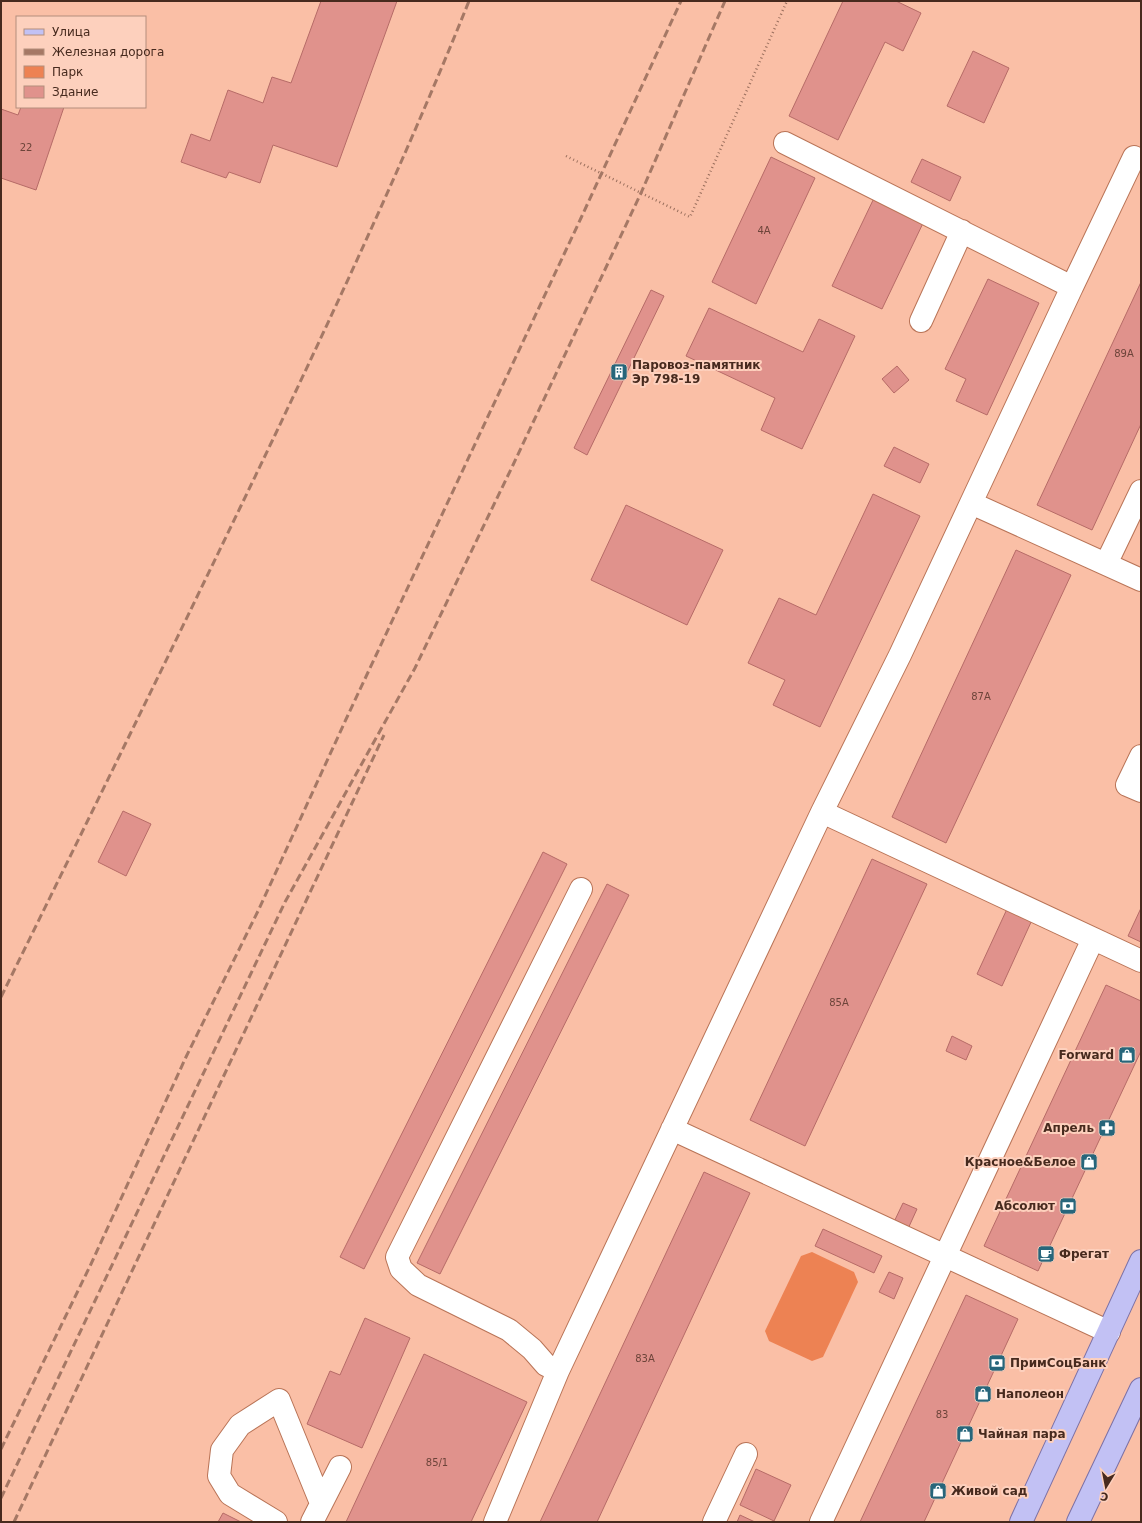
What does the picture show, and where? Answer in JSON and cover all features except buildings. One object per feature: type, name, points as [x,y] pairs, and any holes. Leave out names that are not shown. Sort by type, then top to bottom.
[{"type":"main road","points":[[1021,1522],[1141,1261]]},
{"type":"main road","points":[[1078,1522],[1141,1389]]},
{"type":"street","points":[[786,143],[1072,288]]},
{"type":"street","points":[[495,1522],[558,1371],[822,812],[900,655],[1134,158]]},
{"type":"street","points":[[921,321],[962,231]]},
{"type":"street","points":[[1106,564],[1141,491]]},
{"type":"street","points":[[972,503],[1141,580]]},
{"type":"street","points":[[1141,756],[1127,785],[1141,791]]},
{"type":"street","points":[[822,812],[1141,961]]},
{"type":"street","points":[[558,1371],[546,1365],[532,1349],[509,1330],[418,1286],[401,1269],[397,1257],[580,890]]},
{"type":"street","points":[[821,1522],[1093,939]]},
{"type":"street","points":[[672,1129],[1109,1332]]},
{"type":"street","points":[[276,1522],[230,1494],[220,1476],[222,1450],[240,1425],[279,1400],[317,1513]]},
{"type":"street","points":[[714,1522],[746,1454]]},
{"type":"street","points":[[317,1513],[340,1466]]},
{"type":"path","points":[[566,156],[690,217],[787,1]]},
{"type":"green space","points":[[812,1252],[854,1272],[858,1282],[823,1357],[812,1361],[769,1341],[765,1331],[801,1256]]},
{"type":"railway","points":[[1,997],[173,646],[351,274],[400,165],[469,1]]},
{"type":"railway","points":[[1,1449],[91,1264],[186,1057],[259,909],[681,1]]},
{"type":"railway","points":[[1,1498],[285,902],[415,668],[513,465],[641,193],[725,1]]},
{"type":"railway","points":[[14,1522],[384,735]]},
{"type":"place","name":"Паровоз-памятник Эр 798-19","points":[[619,372]]},
{"type":"place","name":"Forward","points":[[1127,1055]]},
{"type":"place","name":"Апрель","points":[[1107,1128]]},
{"type":"place","name":"Красное&Белое","points":[[1089,1162]]},
{"type":"place","name":"Абсолют","points":[[1068,1206]]},
{"type":"place","name":"Фрегат","points":[[1046,1254]]},
{"type":"place","name":"ПримСоцБанк","points":[[997,1363]]},
{"type":"place","name":"Наполеон","points":[[983,1394]]},
{"type":"place","name":"Чайная пара","points":[[965,1434]]},
{"type":"place","name":"Живой сад","points":[[938,1491]]}]
